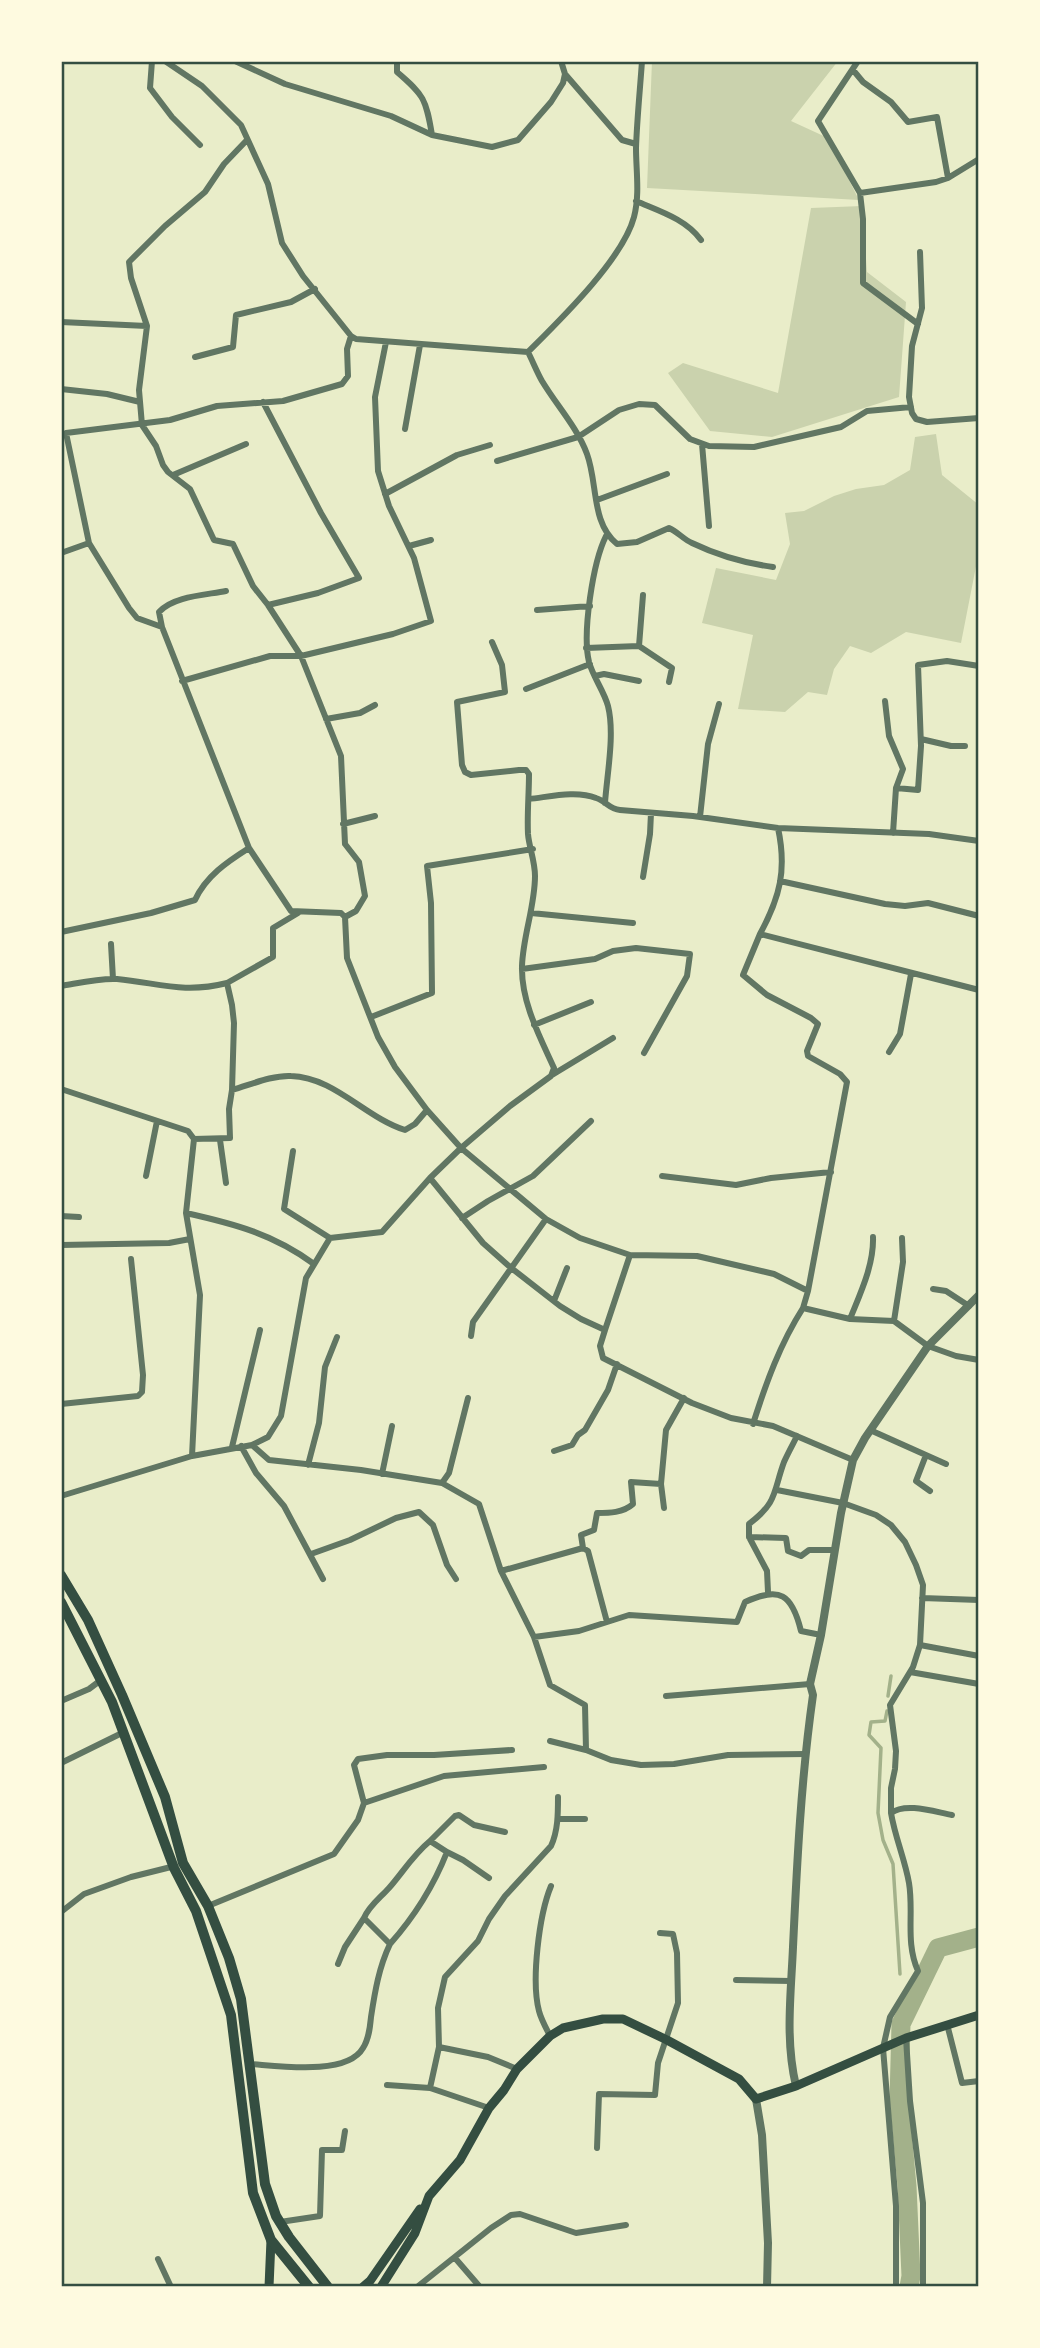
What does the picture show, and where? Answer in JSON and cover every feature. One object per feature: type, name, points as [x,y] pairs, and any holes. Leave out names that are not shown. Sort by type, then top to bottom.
[{"type":"main road","points":[[61,1575],[88,1620],[160,1784],[178,1865],[208,1906],[229,1958],[241,1999],[265,2184],[289,2237],[328,2287]]},
{"type":"main road","points":[[62,1606],[101,1680],[124,1732],[196,1911],[231,2015],[253,2193],[271,2240],[309,2287]]},
{"type":"main road","points":[[363,2287],[370,2281],[429,2196],[460,2161],[489,2108],[517,2069],[550,2036],[573,2025],[613,2018],[623,2020],[667,2040],[739,2079],[756,2099],[796,2086],[906,2038],[979,2015]]},
{"type":"main road","points":[[381,2287],[415,2233],[429,2196]]},
{"type":"main road","points":[[270,2287],[271,2240]]},
{"type":"street","points":[[152,61],[150,88],[172,117],[200,145]]},
{"type":"street","points":[[165,61],[202,86],[241,125],[246,141],[268,184],[282,243],[303,276],[351,336],[356,340],[528,352],[563,316],[618,251],[634,219],[638,188],[636,144],[642,61]]},
{"type":"street","points":[[235,61],[285,84],[391,116],[432,135],[492,147],[518,140],[551,102],[563,83],[565,74]]},
{"type":"street","points":[[397,61],[397,72],[415,88],[427,105],[432,135]]},
{"type":"street","points":[[561,61],[565,74],[622,140],[636,144]]},
{"type":"street","points":[[858,61],[818,121],[860,193],[863,219],[863,283],[918,324]]},
{"type":"street","points":[[853,70],[863,82],[891,102],[908,122],[937,117],[948,178]]},
{"type":"street","points":[[246,141],[224,164],[205,192],[129,262],[131,278],[147,326],[139,390],[142,425],[156,446],[163,465],[190,489],[214,540],[233,544],[253,586],[301,656],[341,757],[345,844],[359,862],[365,897],[356,911],[345,917]]},
{"type":"street","points":[[860,193],[936,182],[948,178],[979,159]]},
{"type":"street","points":[[636,201],[684,223],[693,229],[701,240]]},
{"type":"street","points":[[920,252],[922,308],[912,346],[909,397],[911,407],[916,419],[927,422],[979,418]]},
{"type":"street","points":[[195,357],[233,347],[236,315],[290,302],[315,289]]},
{"type":"street","points":[[61,322],[147,326]]},
{"type":"street","points":[[162,627],[137,618],[89,543],[66,433],[170,420],[217,406],[283,401],[342,384],[348,376],[347,349],[351,336]]},
{"type":"street","points":[[182,681],[270,656],[301,656],[393,634],[431,621],[409,546],[385,494],[378,471],[374,397],[386,342]]},
{"type":"street","points":[[405,429],[420,345]]},
{"type":"street","points":[[528,352],[542,381],[587,455],[606,536],[600,552],[590,606],[586,648],[608,708],[610,739],[605,803]]},
{"type":"street","points":[[61,389],[107,394],[140,402]]},
{"type":"street","points":[[263,402],[321,513],[359,578],[318,593],[268,605]]},
{"type":"street","points":[[497,460],[578,437],[619,410],[639,404],[655,405],[690,439],[702,444],[754,447],[841,426],[867,411],[911,407]]},
{"type":"street","points":[[173,475],[246,444]]},
{"type":"street","points":[[702,444],[709,526]]},
{"type":"street","points":[[385,494],[457,455],[489,445]]},
{"type":"street","points":[[61,449],[70,450]]},
{"type":"street","points":[[597,500],[667,474]]},
{"type":"street","points":[[606,536],[617,544],[637,542],[669,528],[688,541],[738,562],[773,566]]},
{"type":"street","points":[[409,546],[431,540]]},
{"type":"street","points":[[62,553],[89,543]]},
{"type":"street","points":[[226,591],[184,599],[162,608],[159,612],[182,681],[249,848],[291,911],[341,913],[345,917],[347,958],[378,1037],[395,1067],[427,1110],[461,1148],[508,1189],[545,1219],[587,1241],[630,1255],[697,1256],[774,1274],[807,1291]]},
{"type":"street","points":[[639,646],[642,595]]},
{"type":"street","points":[[537,610],[590,606]]},
{"type":"street","points":[[492,642],[502,665],[505,692],[457,702],[462,765],[465,772],[471,775],[526,770],[529,774],[528,837],[533,849],[535,874],[522,969],[534,1025],[554,1068],[551,1076]]},
{"type":"street","points":[[586,648],[639,646],[672,668],[669,682]]},
{"type":"street","points":[[896,788],[918,790],[918,665],[947,661],[979,666]]},
{"type":"street","points":[[526,689],[590,664]]},
{"type":"street","points":[[595,676],[604,674],[639,681]]},
{"type":"street","points":[[885,701],[890,736],[903,769],[896,788],[893,833]]},
{"type":"street","points":[[700,817],[708,744],[719,704]]},
{"type":"street","points":[[326,719],[360,713],[374,705]]},
{"type":"street","points":[[920,739],[951,746],[965,746]]},
{"type":"street","points":[[529,799],[585,796],[605,803],[611,809],[700,817],[778,828],[961,837],[979,841]]},
{"type":"street","points":[[643,877],[651,813]]},
{"type":"street","points":[[343,824],[374,816]]},
{"type":"street","points":[[753,1424],[765,1384],[790,1329],[803,1308],[847,1082],[841,1074],[808,1056],[807,1051],[818,1024],[766,995],[743,975],[779,892],[781,842],[778,828]]},
{"type":"street","points":[[61,932],[195,901],[201,887],[224,863],[249,848]]},
{"type":"street","points":[[371,1017],[432,993],[431,903],[427,866],[533,849]]},
{"type":"street","points":[[780,881],[885,904],[905,906],[928,903],[979,916]]},
{"type":"street","points":[[61,986],[113,979],[183,989],[208,988],[227,983],[273,957],[273,928],[298,913]]},
{"type":"street","points":[[531,914],[633,923]]},
{"type":"street","points":[[760,934],[979,990]]},
{"type":"street","points":[[111,944],[113,979]]},
{"type":"street","points":[[522,969],[595,959],[613,951],[636,948],[690,954],[687,976],[644,1053]]},
{"type":"street","points":[[889,1052],[901,1034],[911,974]]},
{"type":"street","points":[[194,1139],[230,1138],[234,1023],[227,983]]},
{"type":"street","points":[[534,1025],[590,1002]]},
{"type":"street","points":[[293,1150],[284,1209],[330,1238],[382,1232],[429,1178],[510,1106],[551,1076],[613,1038]]},
{"type":"street","points":[[232,1090],[290,1076],[308,1079],[347,1098],[387,1124],[405,1130],[415,1124],[427,1110]]},
{"type":"street","points":[[61,1089],[188,1131],[194,1139],[186,1213],[200,1295],[192,1456]]},
{"type":"street","points":[[146,1176],[157,1121]]},
{"type":"street","points":[[463,1218],[533,1176],[590,1121]]},
{"type":"street","points":[[220,1140],[226,1183]]},
{"type":"street","points":[[662,1176],[736,1185],[771,1178],[831,1172]]},
{"type":"street","points":[[429,1178],[483,1243],[510,1267],[581,1319],[605,1330]]},
{"type":"street","points":[[186,1213],[229,1222],[261,1233],[293,1248],[314,1264]]},
{"type":"street","points":[[61,1216],[79,1217]]},
{"type":"street","points":[[471,1336],[473,1322],[545,1219]]},
{"type":"street","points":[[850,1319],[864,1283],[874,1245],[873,1237]]},
{"type":"street","points":[[61,1496],[192,1456],[253,1445],[268,1437],[281,1416],[306,1278],[330,1238]]},
{"type":"street","points":[[894,1321],[903,1262],[902,1238]]},
{"type":"street","points":[[61,1245],[190,1239]]},
{"type":"street","points":[[630,1255],[600,1346],[603,1358],[731,1418],[774,1426],[853,1460]]},
{"type":"street","points":[[61,1404],[138,1396],[142,1392],[143,1375],[130,1270],[131,1259]]},
{"type":"street","points":[[554,1300],[568,1268]]},
{"type":"street","points":[[933,1289],[946,1291],[969,1306]]},
{"type":"street","points":[[796,2086],[791,2065],[789,2019],[796,1880],[813,1695],[810,1684],[843,1503],[853,1460],[870,1430],[928,1346],[979,1295]]},
{"type":"street","points":[[803,1308],[850,1319],[894,1321],[928,1346],[979,1360]]},
{"type":"street","points":[[232,1447],[260,1330]]},
{"type":"street","points":[[308,1465],[319,1423],[325,1367],[337,1337]]},
{"type":"street","points":[[554,1451],[572,1445],[585,1430],[608,1390],[617,1364]]},
{"type":"street","points":[[442,1483],[449,1473],[468,1398]]},
{"type":"street","points":[[664,1508],[661,1484],[666,1430],[684,1398]]},
{"type":"street","points":[[382,1474],[392,1426]]},
{"type":"street","points":[[870,1430],[946,1464]]},
{"type":"street","points":[[768,1592],[767,1571],[749,1536],[749,1524],[765,1512],[777,1490],[784,1462],[797,1436]]},
{"type":"street","points":[[253,1445],[269,1461],[442,1483],[479,1504],[501,1571],[534,1637],[550,1685],[585,1705],[586,1750]]},
{"type":"street","points":[[241,1446],[257,1473],[284,1506],[323,1579]]},
{"type":"street","points":[[926,1455],[916,1481],[930,1491]]},
{"type":"street","points":[[583,1548],[581,1535],[594,1530],[597,1513],[612,1513],[629,1508],[633,1504],[631,1482],[661,1484]]},
{"type":"street","points":[[777,1490],[843,1503],[876,1515],[891,1525],[905,1542],[923,1585],[920,1645],[910,1672],[890,1705],[897,1751],[891,1788],[891,1813],[909,1885],[910,1934],[913,1960],[918,1970],[890,2018],[883,2048],[896,2206],[896,2287]]},
{"type":"street","points":[[311,1554],[350,1540],[396,1518],[419,1512],[433,1525],[447,1564],[456,1579]]},
{"type":"street","points":[[749,1536],[786,1538],[788,1551],[801,1556],[809,1550],[835,1550]]},
{"type":"street","points":[[501,1571],[583,1548],[588,1550],[607,1622]]},
{"type":"street","points":[[534,1637],[579,1632],[629,1615],[737,1622],[745,1602],[768,1592],[780,1595],[790,1602],[798,1617],[801,1631],[821,1635]]},
{"type":"street","points":[[922,1598],[979,1601]]},
{"type":"street","points":[[920,1645],[979,1656]]},
{"type":"street","points":[[910,1672],[979,1684]]},
{"type":"street","points":[[61,1701],[89,1689],[101,1680]]},
{"type":"street","points":[[666,1696],[810,1684]]},
{"type":"street","points":[[61,1763],[124,1732]]},
{"type":"street","points":[[550,1741],[586,1750],[611,1760],[641,1765],[674,1764],[728,1755],[806,1754]]},
{"type":"street","points":[[208,1906],[334,1854],[358,1820],[364,1802],[354,1765],[358,1759],[387,1755],[512,1750]]},
{"type":"street","points":[[364,1802],[444,1776],[544,1767]]},
{"type":"street","points":[[430,2088],[439,2047],[438,2008],[445,1977],[478,1941],[505,1896],[551,1846],[558,1819],[558,1797]]},
{"type":"street","points":[[891,1813],[900,1809],[911,1809],[952,1815]]},
{"type":"street","points":[[338,1964],[366,1912],[390,1887],[414,1855],[455,1816],[459,1815],[474,1825],[505,1832]]},
{"type":"street","points":[[558,1819],[585,1819]]},
{"type":"street","points":[[429,1841],[489,1878]]},
{"type":"street","points":[[250,2064],[308,2067],[339,2064],[354,2058],[363,2048],[369,2034],[376,1984],[390,1944],[410,1920],[437,1876],[447,1852]]},
{"type":"street","points":[[61,1912],[84,1894],[131,1877],[178,1865]]},
{"type":"street","points":[[550,2036],[539,2012],[536,1978],[544,1903],[551,1886]]},
{"type":"street","points":[[364,1918],[390,1944]]},
{"type":"street","points":[[597,2148],[598,2094],[655,2095],[657,2063],[678,2003],[677,1953],[673,1934],[660,1933]]},
{"type":"street","points":[[736,1980],[792,1981]]},
{"type":"street","points":[[947,2024],[962,2083],[979,2081]]},
{"type":"street","points":[[906,2038],[910,2101],[923,2203],[923,2287]]},
{"type":"street","points":[[439,2047],[488,2057],[517,2069]]},
{"type":"street","points":[[387,2085],[430,2088],[489,2108]]},
{"type":"street","points":[[756,2099],[762,2135],[768,2243],[767,2287]]},
{"type":"street","points":[[280,2222],[320,2216],[322,2150],[342,2150],[345,2130]]},
{"type":"street","points":[[417,2287],[511,2215],[520,2214],[576,2233],[626,2225]]},
{"type":"street","points":[[455,2258],[480,2287]]},
{"type":"street","points":[[159,2259],[171,2287]]},
{"type":"green space","points":[[652,61],[838,61],[791,121],[828,138],[859,200],[647,188]]},
{"type":"green space","points":[[862,206],[867,272],[906,302],[899,397],[772,437],[710,431],[668,373],[683,363],[778,393],[811,208]]},
{"type":"green space","points":[[936,434],[942,475],[979,505],[979,551],[961,643],[906,632],[871,653],[850,646],[834,669],[827,695],[808,692],[785,712],[738,709],[753,635],[702,623],[716,568],[776,580],[790,544],[785,513],[804,511],[834,496],[856,489],[884,485],[910,470],[915,437]]},
{"type":"waterway","points":[[888,1696],[891,1676]]},
{"type":"waterway","points":[[887,1711],[885,1721],[871,1722],[869,1735],[881,1748],[878,1813],[883,1840],[893,1864],[900,1974]]},
{"type":"waterway","points":[[909,2287],[911,2276],[907,2186],[899,2099],[901,2024],[938,1948],[979,1937]]}]
